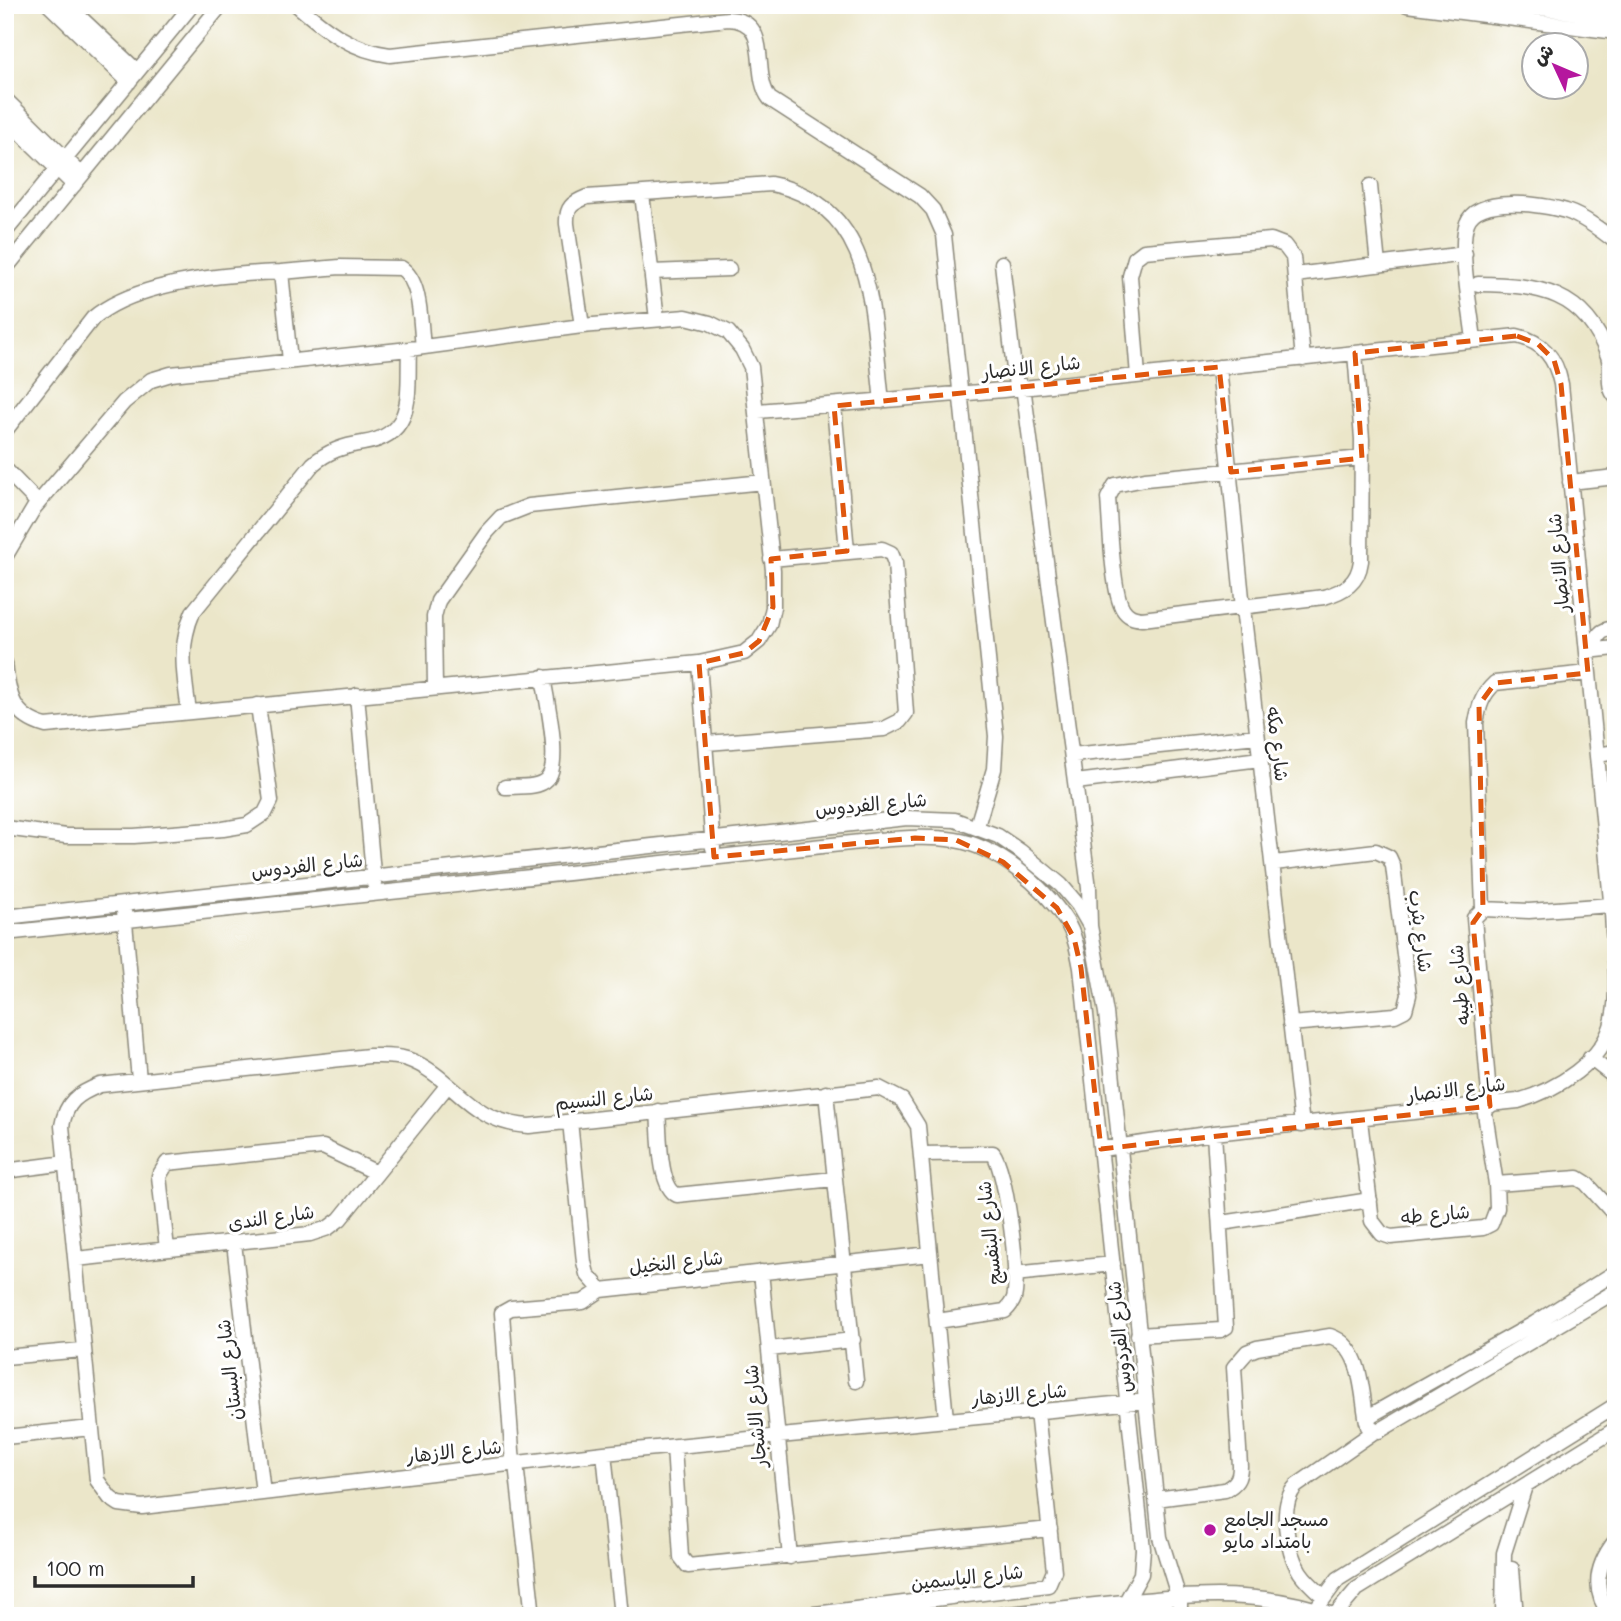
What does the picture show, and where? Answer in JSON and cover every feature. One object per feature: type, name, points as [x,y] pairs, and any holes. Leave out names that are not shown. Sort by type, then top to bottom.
[{"type":"street","points":[[5,232],[192,5]]},
{"type":"street","points":[[5,270],[221,5]]},
{"type":"street","points":[[297,5],[349,44],[368,52],[390,55],[721,20],[741,21],[757,35],[761,81],[770,99],[920,196],[933,209],[944,235],[996,736],[994,769],[977,826]]},
{"type":"street","points":[[721,20],[726,5]]},
{"type":"street","points":[[1407,5],[1616,32]]},
{"type":"street","points":[[1520,5],[1616,18]]},
{"type":"street","points":[[57,7],[133,77]]},
{"type":"street","points":[[5,99],[78,180]]},
{"type":"street","points":[[5,118],[62,164]]},
{"type":"street","points":[[582,326],[567,224],[569,206],[587,197],[771,184],[810,196],[827,207],[853,239],[861,258],[882,401]]},
{"type":"street","points":[[1370,186],[1378,265]]},
{"type":"street","points":[[642,194],[657,319]]},
{"type":"street","points":[[1474,340],[1464,235],[1469,216],[1479,209],[1495,205],[1567,211],[1616,242]]},
{"type":"street","points":[[1138,376],[1130,276],[1135,258],[1144,251],[1272,240],[1284,245],[1293,257],[1303,359]]},
{"type":"street","points":[[1295,275],[1465,254]]},
{"type":"street","points":[[1002,262],[1076,782],[1089,888],[1090,926]]},
{"type":"street","points":[[5,431],[93,318],[107,307],[156,290],[232,275],[340,267],[401,268],[410,273],[414,284],[416,348],[400,426],[390,435],[335,450],[313,464],[193,612],[184,632],[182,650],[189,711]]},
{"type":"street","points":[[651,272],[729,269]]},
{"type":"street","points":[[281,272],[290,361]]},
{"type":"street","points":[[1478,284],[1530,285],[1561,296],[1590,321],[1613,359],[1610,389],[1616,397]]},
{"type":"street","points":[[5,557],[14,537],[38,503],[124,402],[150,380],[171,374],[416,348],[582,326],[686,317],[710,323],[728,332],[742,349],[751,367],[758,411],[773,607],[769,625],[759,641],[744,653],[699,663],[46,726],[36,723],[15,709],[5,663]]},
{"type":"street","name":"شارع الانصار","points":[[758,411],[960,394],[1474,340],[1528,339],[1538,344],[1554,360],[1561,384],[1590,651],[1588,673],[1613,909],[1612,1023],[1590,1058],[1562,1083],[1541,1094],[1487,1106],[1214,1133],[1101,1149]]},
{"type":"street","points":[[1355,353],[1361,403],[1362,458],[1361,561],[1360,571],[1350,587],[1324,597],[1242,608],[1142,619],[1132,618],[1124,612],[1118,593],[1108,498],[1115,485],[1122,482],[1362,458]]},
{"type":"street","name":"شارع مكه","points":[[1219,367],[1242,608],[1274,863],[1302,1125]]},
{"type":"street","points":[[834,405],[847,551]]},
{"type":"street","points":[[5,468],[38,503]]},
{"type":"street","points":[[1570,482],[1616,477]]},
{"type":"street","points":[[435,688],[434,617],[438,601],[446,586],[501,517],[529,506],[763,482]]},
{"type":"street","points":[[707,743],[884,729],[900,721],[906,713],[895,563],[891,553],[882,549],[771,559]]},
{"type":"street","points":[[1590,651],[1597,636],[1604,629],[1616,628]]},
{"type":"street","points":[[1590,651],[1616,648]]},
{"type":"street","points":[[699,663],[714,857]]},
{"type":"street","name":"شارع طيبه","points":[[1487,1106],[1473,923],[1483,909],[1476,723],[1479,705],[1485,692],[1495,683],[1588,673]]},
{"type":"street","points":[[505,787],[538,785],[547,779],[551,772],[554,757],[543,677]]},
{"type":"street","points":[[357,695],[375,893]]},
{"type":"street","points":[[5,828],[66,836],[134,836],[247,825],[265,814],[271,801],[258,705]]},
{"type":"street","points":[[1072,755],[1257,736]]},
{"type":"street","points":[[1597,754],[1616,752]]},
{"type":"street","points":[[1076,782],[1260,759]]},
{"type":"street","name":"شارع الفردوس","points":[[5,917],[907,818],[955,820],[977,826],[1009,844],[1042,867],[1078,905],[1090,926],[1101,976],[1121,1146],[1156,1499],[1163,1552],[1178,1595],[1180,1616]]},
{"type":"street","name":"شارع الفردوس","points":[[5,933],[879,840],[939,838],[975,845],[1018,873],[1057,908],[1068,923],[1076,944],[1088,1020],[1129,1403],[1143,1563],[1137,1584],[1121,1609]]},
{"type":"street","name":"شارع يثرب","points":[[1274,863],[1376,851],[1389,858],[1393,866],[1409,995],[1405,1010],[1395,1015],[1290,1024]]},
{"type":"street","points":[[123,905],[139,1080]]},
{"type":"street","points":[[1483,909],[1613,909]]},
{"type":"street","points":[[28,915],[30,930]]},
{"type":"street","name":"شارع النسيم","points":[[66,1163],[62,1126],[69,1103],[100,1085],[369,1056],[408,1059],[479,1111],[512,1125],[865,1088],[892,1093],[911,1111],[918,1126],[946,1419]]},
{"type":"street","points":[[1590,1058],[1616,1078]]},
{"type":"street","name":"شارع الندى","points":[[76,1259],[310,1234],[328,1228],[340,1219],[447,1086]]},
{"type":"street","points":[[826,1093],[856,1381]]},
{"type":"street","name":"شارع طه","points":[[1360,1120],[1372,1221],[1382,1234],[1391,1237],[1483,1228],[1495,1218],[1496,1184],[1487,1106]]},
{"type":"street","points":[[658,1111],[665,1181],[671,1192],[677,1195],[834,1179]]},
{"type":"street","points":[[570,1121],[584,1262],[587,1274],[601,1290]]},
{"type":"street","points":[[1138,1335],[1221,1330],[1226,1327],[1222,1223],[1214,1133]]},
{"type":"street","points":[[167,1249],[159,1176],[167,1163],[323,1147],[377,1173]]},
{"type":"street","name":"شارع البنفسج","points":[[922,1154],[993,1153],[1001,1165],[1014,1273],[1014,1296],[1005,1311],[937,1321]]},
{"type":"street","points":[[5,1171],[66,1163]]},
{"type":"street","name":"شارع الازهار","points":[[66,1163],[82,1350],[97,1480],[110,1498],[120,1504],[142,1507],[604,1453],[1145,1401]]},
{"type":"street","points":[[1496,1184],[1578,1178],[1586,1183],[1616,1216]]},
{"type":"street","points":[[1222,1223],[1370,1200]]},
{"type":"street","name":"شارع البستان","points":[[234,1243],[263,1493]]},
{"type":"street","name":"شارع النخيل","points":[[515,1464],[502,1313],[511,1308],[583,1302],[601,1290],[930,1254]]},
{"type":"street","points":[[1014,1273],[1114,1264]]},
{"type":"street","name":"شارع الاشجار","points":[[761,1272],[790,1557]]},
{"type":"street","points":[[1371,1426],[1373,1414],[1535,1322],[1616,1272]]},
{"type":"street","points":[[1616,1291],[1371,1426],[1296,1486],[1288,1497],[1286,1511],[1295,1564],[1320,1603],[1335,1615],[1357,1589],[1616,1429]]},
{"type":"street","points":[[1156,1499],[1225,1490],[1234,1486],[1240,1476],[1240,1466],[1232,1377],[1240,1359],[1257,1348],[1330,1336],[1341,1340],[1355,1358],[1371,1426]]},
{"type":"street","points":[[769,1349],[853,1340]]},
{"type":"street","points":[[5,1357],[82,1350]]},
{"type":"street","points":[[1320,1603],[1338,1579],[1616,1405]]},
{"type":"street","name":"شارع الياسمين","points":[[799,1616],[1048,1586],[1054,1571],[1037,1412]]},
{"type":"street","points":[[5,1437],[91,1428]]},
{"type":"street","points":[[674,1447],[683,1562],[693,1567],[1050,1529]]},
{"type":"street","points":[[604,1453],[621,1616]]},
{"type":"street","points":[[515,1464],[533,1616]]},
{"type":"street","points":[[1503,1616],[1502,1573],[1525,1486]]},
{"type":"street","points":[[1516,1514],[1519,1531],[1511,1585],[1516,1616]]},
{"type":"street","points":[[1611,1616],[1601,1600],[1597,1584],[1606,1552],[1616,1539]]},
{"type":"street","points":[[990,1616],[1121,1609],[1178,1595],[1254,1595],[1320,1603]]},
{"type":"street","points":[[919,1602],[932,1616]]},
{"type":"highlighted area","points":[[1517,336],[1538,344],[1554,360],[1561,384],[1588,673],[1495,683],[1479,705],[1483,909],[1473,923],[1490,1106],[1101,1149],[1081,968],[1074,938],[1057,908],[1003,862],[956,840],[915,838],[714,857],[699,663],[744,653],[759,641],[773,607],[771,559],[847,551],[834,406],[1219,367],[1231,472],[1362,458],[1355,353]]},
{"type":"place","name":"مسجد الجامع بامتداد مايو","points":[[1210,1530]]}]
